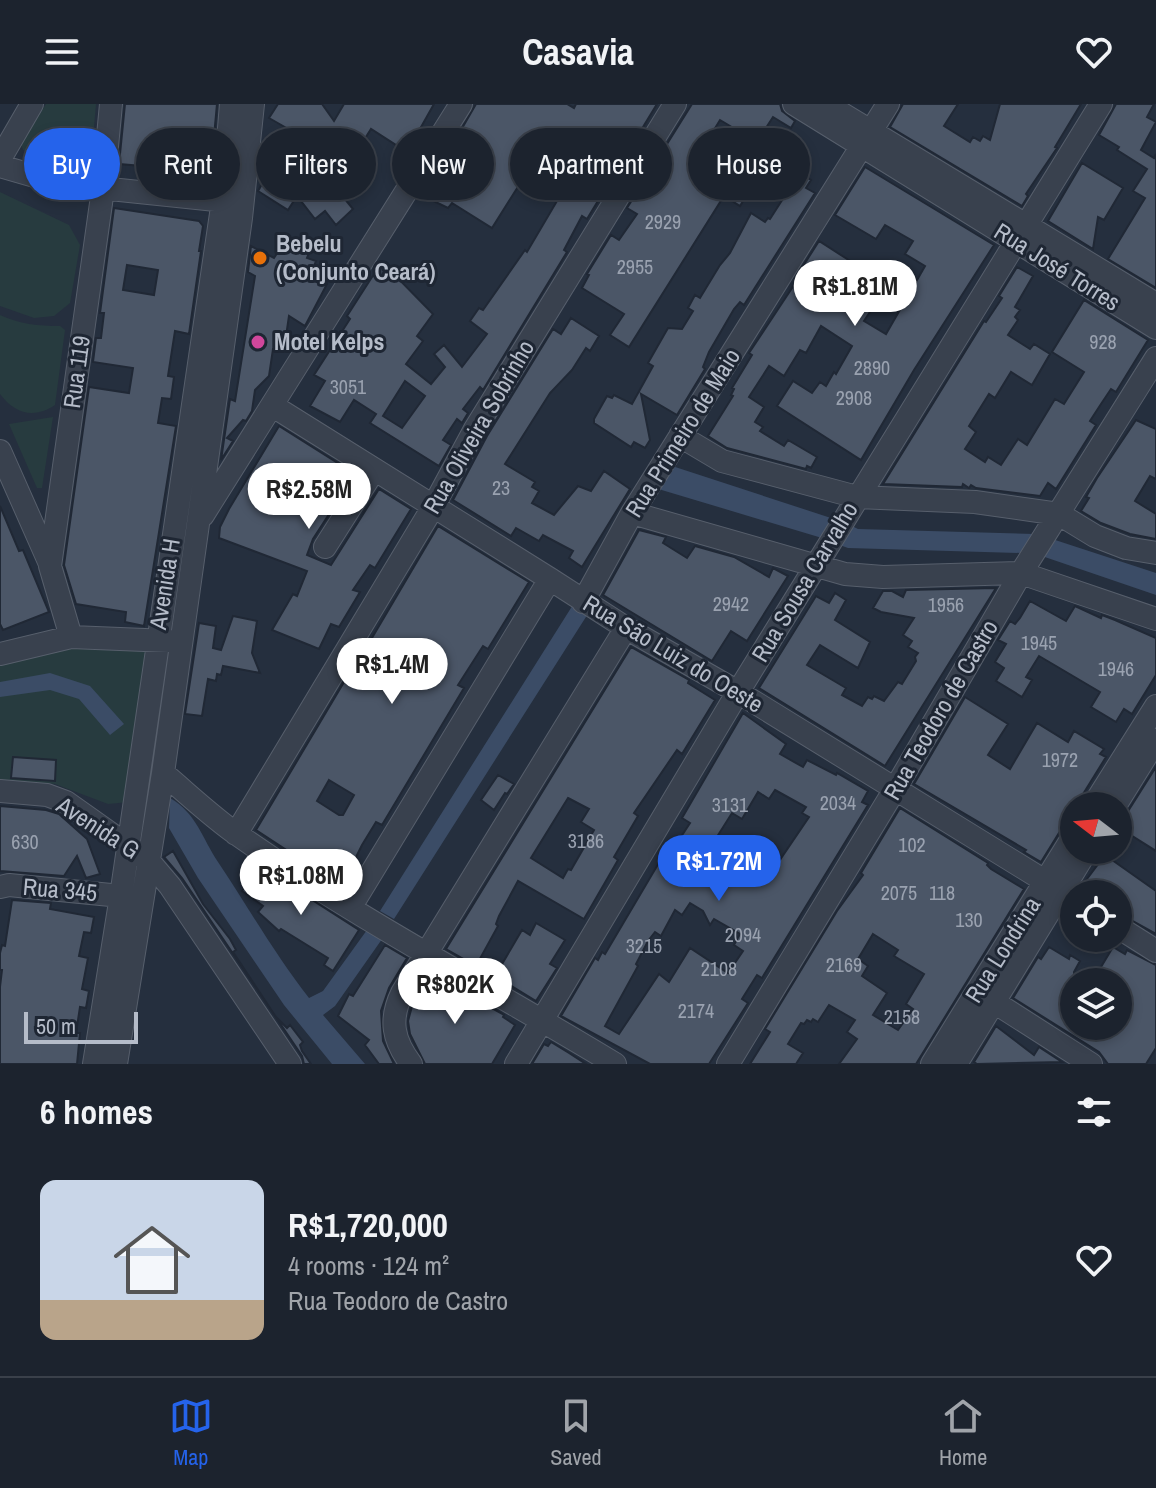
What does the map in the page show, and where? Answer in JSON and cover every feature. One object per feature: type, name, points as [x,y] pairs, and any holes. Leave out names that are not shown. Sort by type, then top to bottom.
[{"type":"street","points":[[0,159],[32,104]]},
{"type":"street","name":"Rua 119","points":[[109,128],[111,104]]},
{"type":"street","name":"Avenida H","points":[[116,1064],[163,773],[198,523],[233,201],[231,104]]},
{"type":"street","name":"Avenida H","points":[[94,1064],[157,639],[233,201],[253,104]]},
{"type":"street","points":[[198,523],[461,104]]},
{"type":"street","name":"Rua Oliveira Sobrinho","points":[[236,834],[433,507],[475,429],[675,104]]},
{"type":"street","name":"Rua José Torres","points":[[794,104],[867,139],[1021,234],[1156,328]]},
{"type":"street","name":"Rua José Torres","points":[[826,104],[867,139]]},
{"type":"street","name":"Rua Primeiro de Maio","points":[[583,602],[632,513],[888,104]]},
{"type":"street","name":"Rua Sousa Carvalho","points":[[516,1064],[738,692],[1101,104]]},
{"type":"street","points":[[0,166],[24,173]]},
{"type":"street","points":[[120,191],[233,201]]},
{"type":"street","name":"Rua 119","points":[[71,637],[50,566],[101,200]]},
{"type":"street","name":"Rua José Torres","points":[[1021,234],[1156,304]]},
{"type":"street","name":"Rua Teodoro de Castro","points":[[728,1064],[895,789],[1021,573],[1156,358]]},
{"type":"street","name":"Rua São Luiz do Oeste","points":[[273,406],[583,602],[738,692],[1060,891]]},
{"type":"street","points":[[680,436],[722,461],[857,497],[975,502],[1059,514],[1095,536],[1126,548],[1156,553]]},
{"type":"street","points":[[0,451],[50,566]]},
{"type":"street","points":[[325,547],[374,470]]},
{"type":"street","points":[[632,513],[845,574],[883,577],[1021,573],[1156,619]]},
{"type":"street","points":[[350,908],[550,579]]},
{"type":"street","points":[[411,1064],[396,1037],[393,1023],[402,993],[626,628]]},
{"type":"street","points":[[0,654],[71,637],[181,642]]},
{"type":"street","points":[[1102,792],[1156,706]]},
{"type":"street","points":[[1124,792],[1156,740]]},
{"type":"street","points":[[163,773],[236,834],[350,908],[615,1064]]},
{"type":"street","name":"Avenida G","points":[[0,791],[47,795],[66,802],[148,860],[179,899],[290,1064]]},
{"type":"street","name":"Rua 345","points":[[0,887],[9,885],[121,896]]},
{"type":"street","name":"Rua Londrina","points":[[956,1064],[1060,891]]},
{"type":"street","name":"Rua Londrina","points":[[932,1064],[1060,891]]},
{"type":"street","points":[[1132,936],[1156,951]]},
{"type":"street","points":[[994,1002],[1091,1064]]},
{"type":"green space","points":[[46,104],[96,104],[94,128],[31,128]]},
{"type":"green space","points":[[0,192],[69,225],[80,245],[70,303],[54,316],[34,318],[0,306]]},
{"type":"green space","points":[[0,315],[29,324],[60,326],[65,330],[55,405],[40,412],[25,412],[12,406],[0,394]]},
{"type":"green space","points":[[53,417],[42,488],[37,488],[9,424]]},
{"type":"green space","points":[[76,643],[150,651],[129,802],[108,804],[55,784],[0,780],[0,660]]},
{"type":"water","points":[[669,465],[834,519],[822,538],[655,488]]},
{"type":"water","points":[[846,523],[858,529],[1034,534],[1022,553],[848,548],[834,543]]},
{"type":"water","points":[[1046,537],[1156,573],[1156,595],[1036,554]]},
{"type":"water","points":[[576,600],[591,609],[394,919],[380,911]]},
{"type":"water","points":[[50,673],[90,686],[124,724],[110,735],[79,699],[50,690],[0,697],[0,682]]},
{"type":"water","points":[[170,798],[193,819],[262,931],[309,998],[323,991],[372,923],[387,932],[335,1006],[323,1015],[365,1064],[332,1064],[284,1005],[198,878],[169,828]]},
{"type":"building","points":[[125,104],[217,104],[215,128],[136,128],[136,165],[120,164]]},
{"type":"building","points":[[278,104],[322,104],[334,121],[344,104],[434,104],[420,128],[392,128],[392,142],[376,132],[376,128],[286,128],[269,118]]},
{"type":"building","points":[[476,104],[567,104],[574,108],[576,104],[657,104],[642,128],[510,128],[510,199],[492,228],[452,203],[448,208],[431,200],[494,200],[494,128],[462,128]]},
{"type":"building","points":[[692,104],[780,104],[782,111],[795,121],[791,128],[773,117],[766,128],[733,128],[720,120],[715,128],[688,128],[688,200],[721,200],[629,347],[610,335],[624,314],[582,288],[611,235],[619,240],[637,214],[627,208],[632,200],[672,200],[672,136]]},
{"type":"building","points":[[903,104],[958,104],[944,126],[970,142],[973,137],[980,141],[983,136],[990,140],[1000,104],[1081,104],[1057,148],[1026,194],[1028,196],[1022,206],[890,127]]},
{"type":"building","points":[[1116,104],[1154,104],[1147,117],[1156,122],[1141,150],[1154,158],[1156,154],[1156,288],[1108,259],[1145,198],[1133,191],[1147,169],[1099,135]]},
{"type":"building","points":[[1082,163],[1123,188],[1104,220],[1098,217],[1093,249],[1048,221]]},
{"type":"building","points":[[865,167],[994,245],[861,460],[777,406],[793,381],[812,393],[820,382],[826,386],[852,346],[821,326],[806,353],[800,350],[784,376],[769,366],[749,397],[764,407],[755,422],[763,427],[760,431],[784,446],[788,440],[817,457],[811,468],[727,448],[708,436],[733,396],[732,388],[752,355],[749,353],[800,276],[798,274],[819,241],[858,266],[848,281],[878,300],[864,321],[886,334],[925,266],[905,254],[913,241],[885,225],[876,239],[835,215]]},
{"type":"building","points":[[810,190],[815,193],[744,305],[740,302],[734,309],[709,352],[703,367],[705,369],[677,415],[641,394],[650,440],[645,448],[634,442],[631,447],[594,423],[607,396],[612,398],[614,395],[632,404],[653,366],[648,363],[668,328],[682,329],[693,311],[688,308],[695,295],[700,298],[730,253],[751,213],[765,222],[782,200],[810,200]]},
{"type":"building","points":[[272,200],[294,200],[288,210]]},
{"type":"building","points":[[300,200],[346,200],[353,209],[336,225],[325,211],[315,219]]},
{"type":"building","points":[[599,200],[587,219],[582,216],[564,250],[567,252],[483,390],[480,387],[463,409],[468,413],[462,423],[457,419],[443,440],[451,445],[439,466],[370,423],[376,414],[354,400],[340,422],[310,406],[325,381],[314,375],[350,319],[347,316],[384,264],[433,314],[417,336],[423,341],[406,364],[431,384],[445,367],[434,354],[444,345],[462,367],[487,334],[470,321],[479,308],[483,310],[525,250],[527,252],[557,201]],"holes":[[[405,381],[425,396],[402,428],[383,416]]]},
{"type":"building","points":[[114,208],[199,221],[203,226],[201,251],[189,334],[175,331],[168,376],[174,377],[171,399],[162,398],[158,423],[176,426],[144,626],[125,622],[126,612],[76,604],[64,565],[89,387],[129,393],[133,368],[93,362],[96,338],[101,338],[104,313],[100,313]],"holes":[[[127,265],[158,270],[154,295],[123,290]]]},
{"type":"building","points":[[284,242],[309,253],[307,258],[316,261],[314,266],[317,267],[312,277],[327,284],[305,326],[289,316],[284,350],[273,349],[269,376],[255,390],[252,411],[246,421],[243,420],[227,438],[233,441],[221,460],[230,399],[235,401],[255,276],[248,272],[251,246],[274,258]]},
{"type":"building","points":[[1017,267],[1033,276],[1015,307],[1020,310],[1015,317],[1018,320],[1008,335],[1030,349],[1034,344],[1050,354],[1032,385],[1011,372],[995,398],[989,394],[969,426],[976,432],[965,449],[985,462],[988,457],[1001,465],[1018,439],[1027,445],[1055,399],[1064,404],[1084,372],[1052,352],[1084,300],[1148,340],[1116,392],[1111,389],[1090,421],[1096,425],[1056,489],[1048,483],[1040,496],[971,485],[969,488],[963,484],[962,487],[883,484],[984,321],[1002,298],[999,296]]},
{"type":"building","points":[[571,318],[599,336],[590,351],[586,348],[572,370],[550,393],[505,464],[535,482],[532,487],[539,491],[532,503],[554,515],[578,486],[591,491],[604,471],[630,489],[582,567],[569,558],[573,551],[543,535],[539,541],[516,528],[511,536],[453,500],[487,436],[553,329],[561,334]]},
{"type":"building","points":[[1136,420],[1156,429],[1156,479],[1150,476],[1135,501],[1156,514],[1156,539],[1130,534],[1081,511],[1097,478]]},
{"type":"building","points":[[279,426],[355,474],[313,539],[307,555],[331,565],[379,489],[411,509],[375,568],[370,565],[353,590],[360,592],[339,627],[331,624],[319,649],[272,630],[293,594],[297,596],[307,571],[219,538],[220,527],[229,509]]},
{"type":"building","points":[[0,506],[19,551],[23,550],[49,612],[3,630],[0,624]]},
{"type":"building","points":[[438,526],[529,582],[488,649],[483,646],[458,685],[464,688],[382,825],[376,822],[362,845],[352,865],[356,867],[343,887],[256,830],[347,677],[367,682],[371,671],[356,665]],"holes":[[[329,780],[354,795],[343,815],[317,801]]]},
{"type":"building","points":[[639,530],[666,537],[663,543],[687,558],[695,546],[734,557],[769,577],[773,568],[788,576],[747,641],[731,631],[712,661],[603,595]]},
{"type":"building","points":[[996,588],[885,766],[759,688],[816,596],[829,603],[835,593],[846,600],[835,620],[870,642],[858,668],[820,645],[807,665],[846,688],[842,695],[862,706],[868,697],[872,699],[874,696],[884,701],[898,682],[902,684],[918,653],[908,647],[912,641],[903,635],[914,618],[873,608],[883,591],[892,591],[903,597],[906,590]]},
{"type":"building","points":[[1030,601],[1066,621],[1075,606],[1156,638],[1156,675],[1132,714],[1124,709],[1116,722],[1091,707],[1100,692],[1039,656],[1026,677],[1032,680],[1022,697],[996,681],[1004,668],[995,662],[1006,644],[998,640],[1010,621],[1015,624],[1020,618]]},
{"type":"building","points":[[233,616],[257,621],[252,653],[260,673],[223,666],[216,681],[208,679],[202,716],[185,714],[199,623],[216,626],[213,648],[221,650]]},
{"type":"building","points":[[631,647],[689,680],[688,683],[715,700],[682,754],[677,750],[634,813],[638,816],[614,857],[618,860],[584,919],[518,881],[476,966],[446,949]],"holes":[[[568,798],[589,809],[581,822],[594,830],[563,878],[531,858]]]},
{"type":"building","points":[[965,697],[1008,724],[988,755],[1010,769],[1037,723],[1068,742],[1074,731],[1104,749],[1100,754],[1106,757],[1084,792],[1060,792],[1060,831],[1041,862],[914,784]]},
{"type":"building","points":[[743,713],[786,744],[780,754],[803,767],[807,760],[868,791],[862,802],[868,805],[762,978],[757,975],[742,999],[748,1003],[709,1064],[650,1064],[561,1016],[595,958],[598,960],[602,952],[605,954],[657,866],[690,823],[682,818]],"holes":[[[775,790],[806,807],[802,813],[809,817],[771,873],[767,870],[763,877],[741,865],[731,881],[704,865],[711,854],[708,851],[732,813],[742,819],[758,792],[769,799]],[[690,903],[703,911],[710,925],[714,919],[740,934],[734,945],[743,951],[728,973],[690,948],[669,982],[659,974],[619,1034],[605,1026],[648,941],[655,932],[661,936],[675,910],[682,915]]]},
{"type":"building","points":[[13,757],[56,760],[55,781],[11,778]]},
{"type":"building","points":[[1156,767],[1156,851],[1132,836],[1132,805]]},
{"type":"building","points":[[498,775],[514,784],[494,810],[481,800]]},
{"type":"building","points":[[0,806],[59,814],[87,839],[100,874],[86,878],[77,856],[64,876],[0,871]]},
{"type":"building","points":[[900,808],[1024,889],[916,1064],[839,1064],[857,1039],[847,1032],[855,1020],[829,1005],[818,1022],[813,1019],[801,1023],[788,1044],[803,1053],[796,1064],[750,1064],[770,1032],[765,1029],[837,911],[863,875],[861,873]],"holes":[[[873,934],[898,950],[894,956],[924,974],[906,1004],[913,1009],[898,1030],[873,1015],[887,993],[862,976],[868,966],[858,959]]]},
{"type":"building","points":[[173,851],[203,904],[230,939],[236,950],[233,952],[276,1017],[287,1028],[290,1025],[303,1042],[300,1045],[302,1051],[311,1064],[304,1064],[302,1056],[182,878],[164,857]]},
{"type":"building","points":[[1098,864],[1118,864],[1156,891],[1156,934],[1132,921],[1132,880],[1086,880]]},
{"type":"building","points":[[259,866],[359,930],[333,971],[324,965],[328,958],[281,929],[279,931],[258,912],[263,906],[242,891]]},
{"type":"building","points":[[12,900],[51,903],[50,909],[94,917],[91,933],[84,932],[79,956],[88,958],[82,989],[89,991],[86,1008],[80,1007],[76,1033],[80,1033],[77,1064],[0,1064],[0,953],[2,945],[5,946]]},
{"type":"building","points":[[536,923],[565,940],[550,964],[557,968],[536,1001],[495,976],[522,930],[530,935]]},
{"type":"building","points":[[385,945],[407,958],[389,988],[381,1011],[383,1041],[394,1064],[379,1064],[365,1045],[369,1040],[338,1016],[349,994],[353,996]]},
{"type":"building","points":[[1049,947],[1069,959],[1070,955],[1080,961],[1076,968],[1060,968],[1060,1028],[1013,998],[1038,957],[1041,959]]},
{"type":"building","points":[[1110,952],[1131,952],[1156,965],[1156,1048],[1146,1064],[1108,1064],[1099,1052],[1080,1040],[1132,1040],[1132,968],[1101,967]]},
{"type":"building","points":[[430,974],[504,1015],[515,1025],[492,1064],[425,1064],[410,1034],[408,1021],[414,999]]},
{"type":"building","points":[[996,1026],[1034,1055],[1039,1047],[1062,1062],[977,1064],[974,1062]]},
{"type":"building","points":[[551,1042],[586,1064],[532,1064],[544,1044],[548,1046]]},
{"type":"place","name":"Bebelu (Conjunto Ceará)","points":[[260,258]]},
{"type":"place","name":"Motel Kelps","points":[[258,342]]}]
